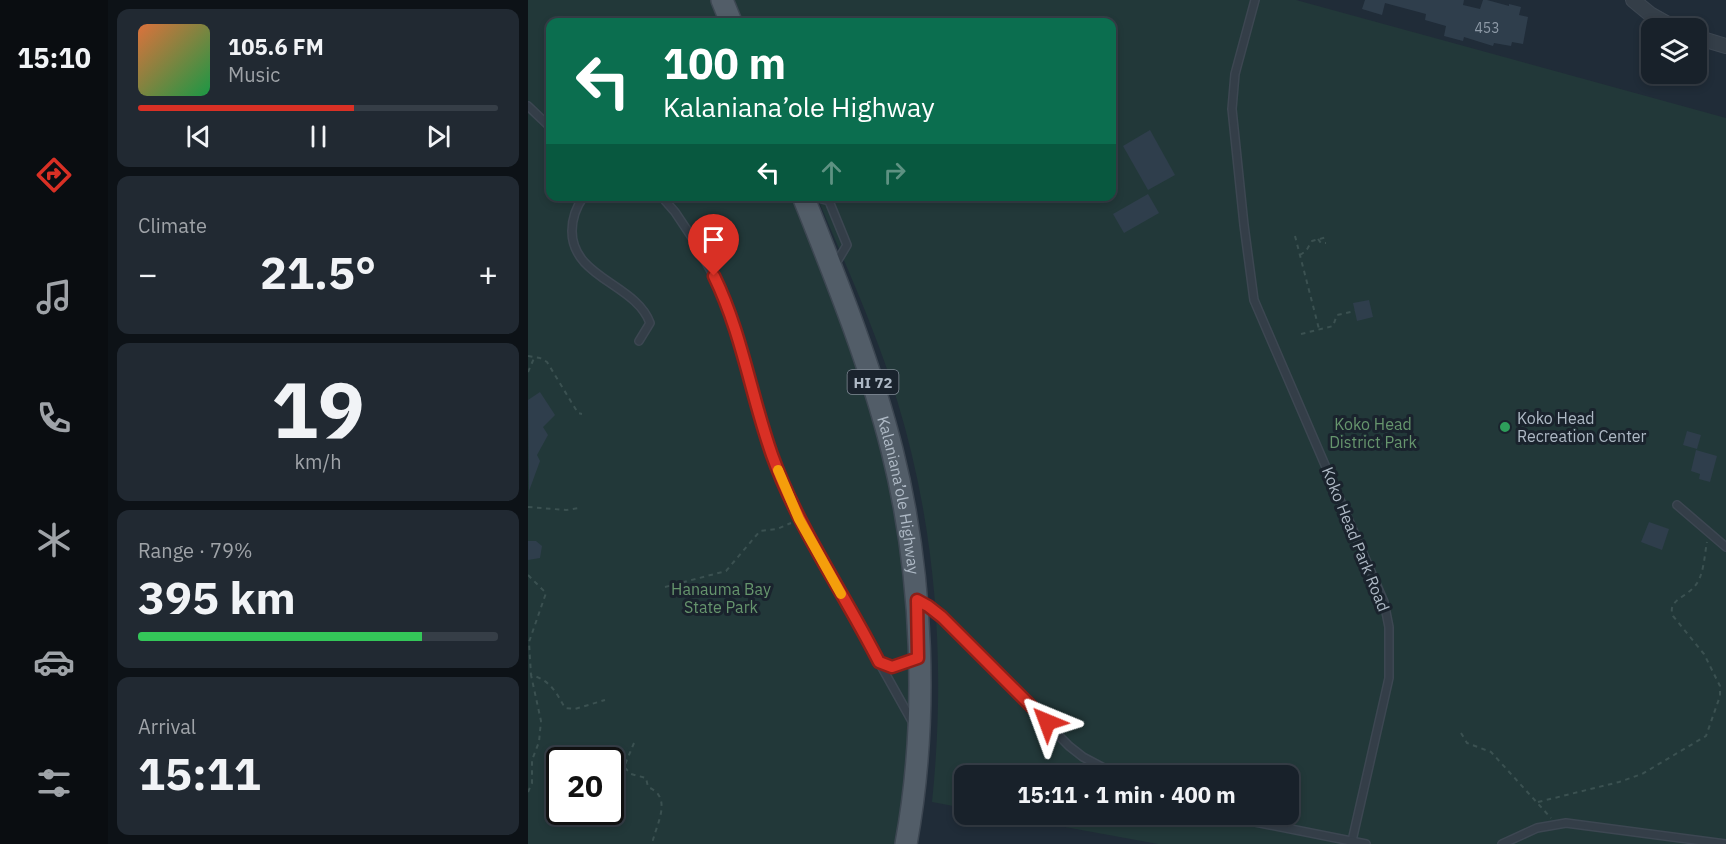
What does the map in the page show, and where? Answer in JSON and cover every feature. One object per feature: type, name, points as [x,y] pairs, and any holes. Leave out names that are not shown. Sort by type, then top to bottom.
[{"type":"main road","points":[[722,0],[729,18]]},
{"type":"main road","name":"Kalaniana’ole Highway","points":[[805,201],[875,388],[892,452],[909,543],[917,600],[918,732],[911,818],[906,844]]},
{"type":"street","points":[[1633,0],[1657,18]]},
{"type":"street","points":[[1707,40],[1726,46]]},
{"type":"lane","name":"Koko Head Park Road","points":[[1255,0],[1235,74],[1232,109],[1254,300],[1384,602],[1389,627],[1389,678],[1352,841]]},
{"type":"lane","points":[[528,106],[546,123]]},
{"type":"lane","points":[[581,201],[574,211],[572,230],[575,248],[580,258],[595,272],[645,311],[650,323],[639,342]]},
{"type":"lane","points":[[665,201],[693,239],[721,289],[740,342],[772,455],[799,519],[918,732]]},
{"type":"lane","points":[[829,201],[847,245],[832,270]]},
{"type":"lane","points":[[1677,505],[1726,547]]},
{"type":"lane","points":[[917,600],[942,617],[1069,746],[1098,765]]},
{"type":"lane","points":[[879,662],[892,667],[918,658]]},
{"type":"lane","points":[[1502,844],[1527,831],[1556,824],[1576,824],[1726,843]]},
{"type":"lane","points":[[1271,825],[1366,844]]},
{"type":"path","points":[[1295,236],[1319,328]]},
{"type":"path","points":[[1300,255],[1306,251],[1310,242],[1327,237]]},
{"type":"path","points":[[1318,239],[1320,243],[1326,243]]},
{"type":"path","points":[[1301,334],[1333,326],[1337,315],[1355,311]]},
{"type":"path","points":[[528,356],[535,356],[547,362],[578,413],[582,414]]},
{"type":"path","points":[[528,372],[535,356]]},
{"type":"path","points":[[528,507],[566,510],[579,508]]},
{"type":"path","points":[[665,587],[726,571],[760,531],[777,529],[799,519]]},
{"type":"path","points":[[1538,802],[1642,774],[1707,733],[1720,696],[1720,686],[1704,654],[1673,616],[1671,610],[1674,603],[1699,581],[1709,534]]},
{"type":"path","points":[[528,575],[546,593],[529,642],[531,675],[541,721],[539,742],[532,760],[532,783],[528,792]]},
{"type":"path","points":[[531,675],[543,678],[552,685],[565,708],[575,709],[605,700]]},
{"type":"path","points":[[1461,733],[1467,743],[1491,752],[1556,824]]},
{"type":"path","points":[[634,743],[624,767],[631,774],[646,778],[648,787],[658,793],[663,805],[653,840],[654,844]]},
{"type":"green space","name":"Hanauma Bay State Park","points":[[528,0],[722,0],[729,18],[546,18],[546,201],[805,201],[875,388],[917,600],[906,844],[528,844]]},
{"type":"green space","name":"Koko Head District Park","points":[[734,0],[1296,0],[1726,118],[1726,844],[1158,844],[1054,825],[1299,825],[1299,765],[954,765],[954,806],[932,802],[938,701],[938,650],[935,600],[921,499],[911,449],[889,374],[860,297],[819,201],[1116,201],[1116,18],[742,18]]},
{"type":"building","points":[[1365,0],[1464,0],[1463,5],[1480,9],[1483,0],[1487,0],[1521,7],[1519,15],[1528,17],[1523,44],[1512,42],[1511,46],[1494,43],[1493,46],[1464,37],[1463,41],[1444,36],[1446,26],[1425,20],[1426,14],[1385,3],[1382,15],[1362,9]]},
{"type":"building","points":[[1150,130],[1175,175],[1148,190],[1123,146]]},
{"type":"building","points":[[1148,194],[1159,213],[1124,233],[1113,214]]},
{"type":"building","points":[[1369,300],[1373,317],[1357,321],[1353,303]]},
{"type":"building","points":[[540,392],[555,415],[543,427],[548,435],[537,455],[540,461],[529,491],[528,400]]},
{"type":"building","points":[[1687,431],[1701,435],[1697,449],[1683,445]]},
{"type":"building","points":[[1696,450],[1717,456],[1710,482],[1699,479],[1700,474],[1691,471]]},
{"type":"building","points":[[1649,522],[1669,529],[1662,550],[1641,542]]},
{"type":"building","points":[[528,541],[536,541],[542,546],[540,558],[528,560]]},
{"type":"slow traffic","points":[[778,470],[799,519],[841,594]]},
{"type":"place","name":"Koko Head Recreation Center","points":[[1505,427]]},
{"type":"route","points":[[714,276],[740,342],[772,455],[799,519],[879,662],[892,667],[918,658],[917,600],[938,613],[1047,722]]}]
